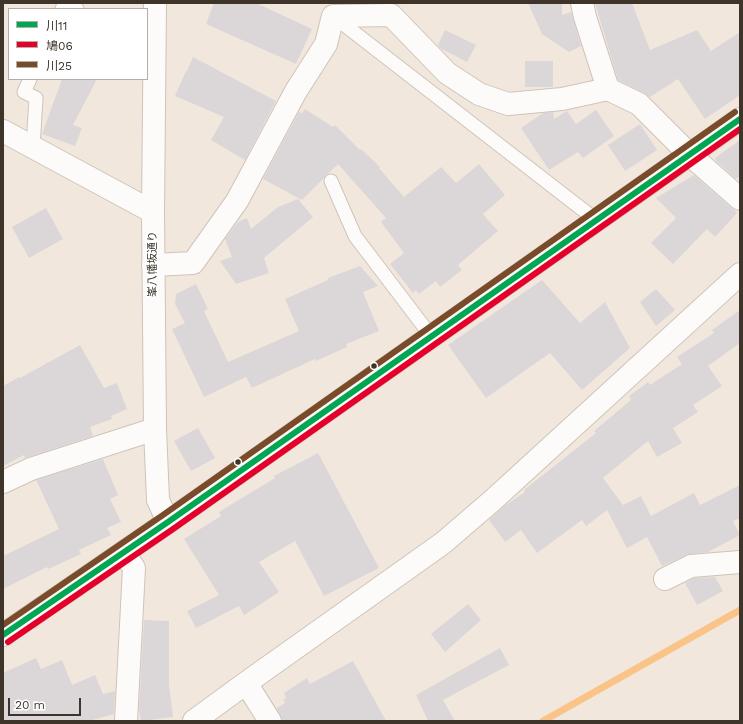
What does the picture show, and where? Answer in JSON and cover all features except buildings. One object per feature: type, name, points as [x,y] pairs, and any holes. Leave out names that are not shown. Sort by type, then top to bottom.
[{"type":"street","name":"峯八幡坂通り","points":[[155,3],[151,38],[155,429],[158,500],[168,522]]},
{"type":"street","points":[[582,3],[585,18],[608,89]]},
{"type":"street","points":[[153,265],[193,263],[237,201],[296,91],[326,44],[333,16],[394,9],[447,73],[479,94],[508,104],[562,99],[608,89],[639,104],[689,154],[740,199]]},
{"type":"street","points":[[3,635],[124,553],[740,119]]},
{"type":"street","points":[[3,131],[153,212]]},
{"type":"street","points":[[194,721],[443,543],[493,500],[740,274]]},
{"type":"street","points":[[3,482],[31,469],[155,429]]},
{"type":"street","points":[[124,553],[134,568],[126,721]]},
{"type":"street","points":[[665,579],[691,566],[740,562]]},
{"type":"street","points":[[246,683],[270,721]]},
{"type":"lane","points":[[62,8],[64,4],[75,8]]},
{"type":"lane","points":[[333,16],[596,220]]},
{"type":"lane","points":[[30,80],[24,92],[36,98],[33,147]]},
{"type":"lane","points":[[331,181],[355,236],[431,336]]},
{"type":"waterway","points":[[543,721],[740,610]]},
{"type":"transit line","name":"川25","points":[[3,625],[163,515],[735,112]]},
{"type":"transit line","name":"川11","points":[[3,635],[168,522],[740,119]]},
{"type":"transit line","name":"鳩06","points":[[8,642],[173,529],[740,129]]}]
